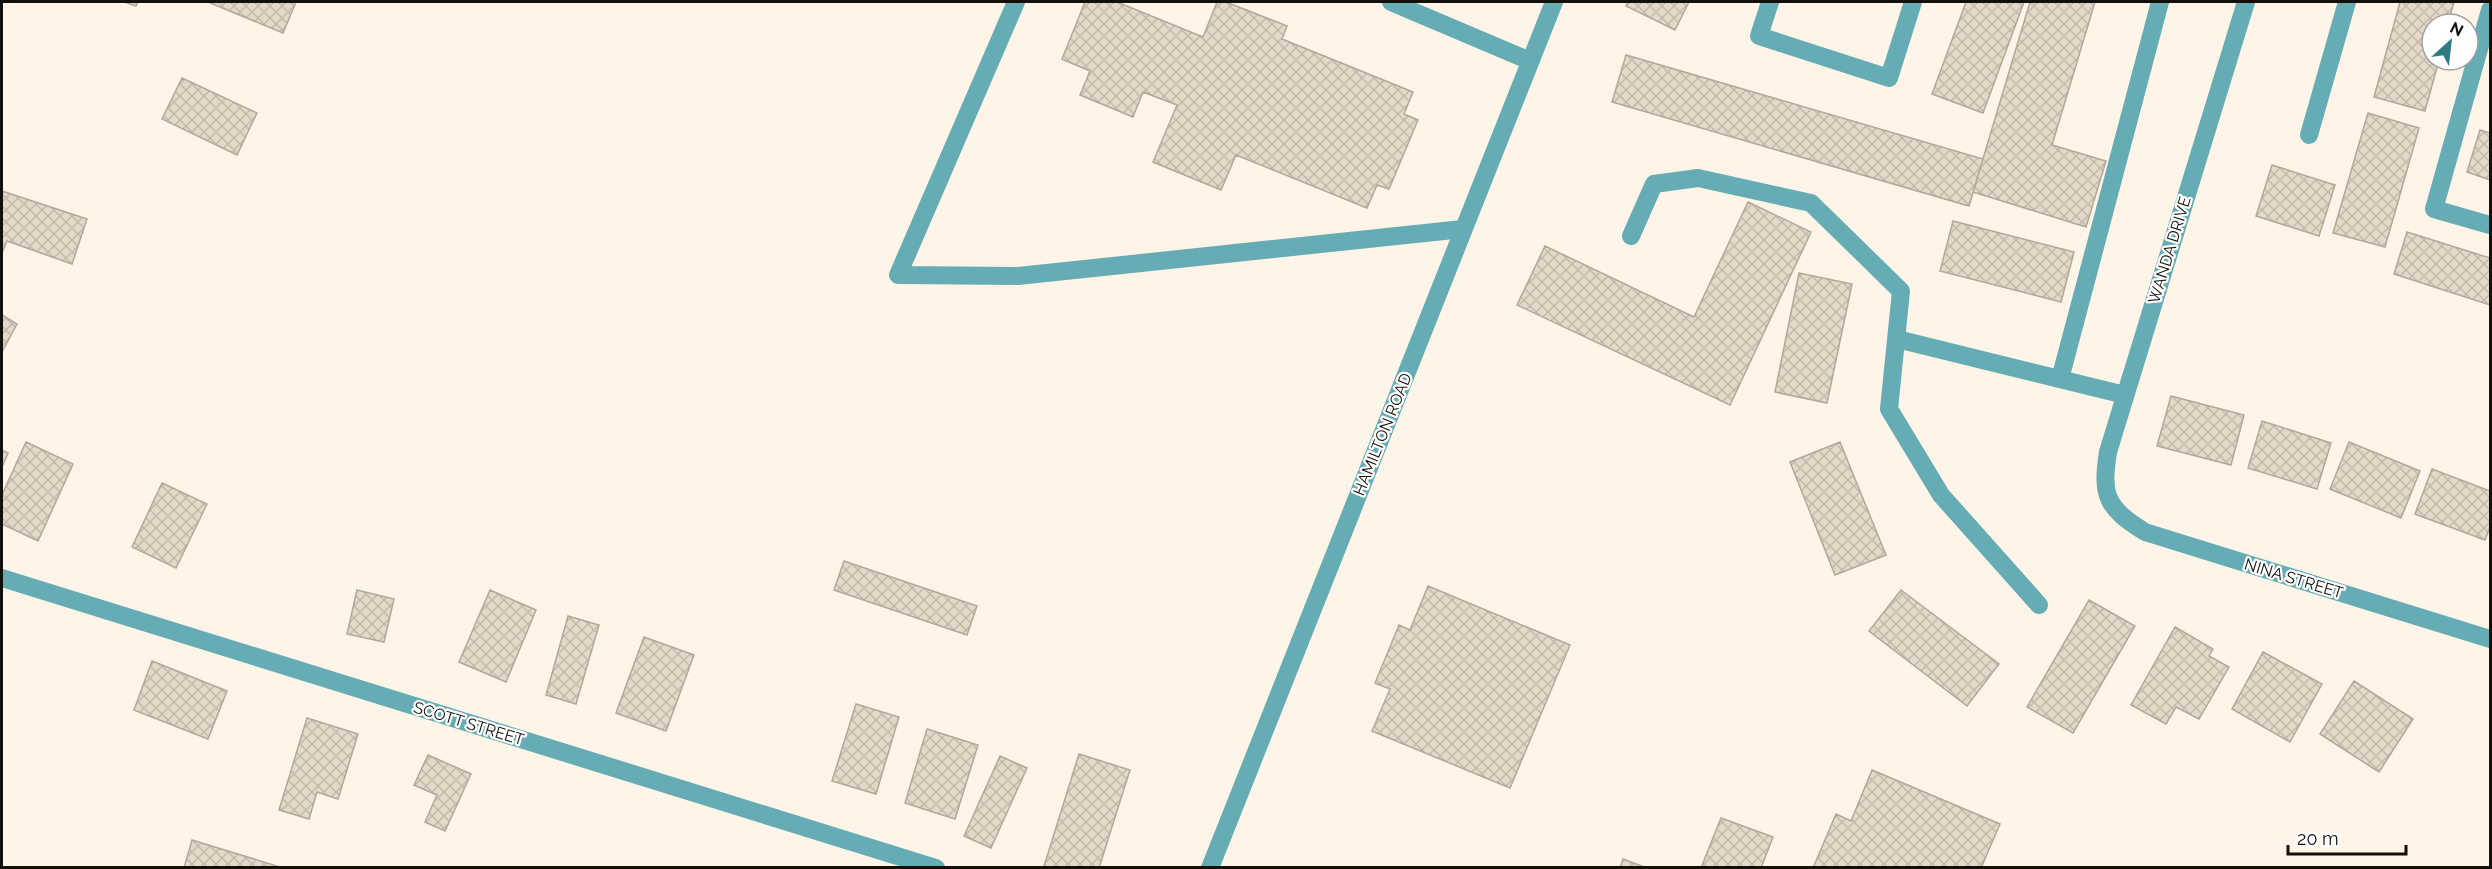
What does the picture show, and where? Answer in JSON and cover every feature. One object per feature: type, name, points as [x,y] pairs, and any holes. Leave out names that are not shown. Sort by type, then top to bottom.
[{"type":"street","points":[[1016,2],[898,275],[1018,276],[1463,229]]},
{"type":"street","points":[[1391,2],[1530,61]]},
{"type":"street","name":"HAMILTON ROAD","points":[[1210,867],[1554,2]]},
{"type":"street","points":[[1770,2],[1759,36],[1889,78],[1913,2]]},
{"type":"street","points":[[2060,379],[2160,2]]},
{"type":"street","name":"WANDA DRIVE","points":[[2108,500],[2104,478],[2108,452],[2246,2]]},
{"type":"street","points":[[2309,135],[2347,2]]},
{"type":"street","points":[[2490,10],[2434,208],[2490,225]]},
{"type":"street","points":[[1631,236],[1654,184],[1698,178],[1811,203],[1901,291],[1889,409],[1941,495],[2039,605]]},
{"type":"street","points":[[1896,339],[2125,395]]},
{"type":"street","name":"NINA STREET","points":[[2108,500],[2121,517],[2145,532],[2490,639]]},
{"type":"street","name":"SCOTT STREET","points":[[2,579],[936,867]]},
{"type":"building","points":[[124,2],[138,2],[136,6]]},
{"type":"building","points":[[208,2],[296,2],[283,33]]},
{"type":"building","points":[[1085,2],[1117,2],[1203,37],[1217,2],[1226,2],[1287,26],[1282,39],[1413,92],[1404,114],[1418,120],[1389,189],[1377,185],[1367,208],[1236,155],[1221,190],[1153,162],[1177,105],[1143,92],[1133,117],[1080,95],[1090,71],[1062,59]]},
{"type":"building","points":[[1628,2],[1689,2],[1675,30],[1626,6]]},
{"type":"building","points":[[1966,2],[2024,2],[1983,113],[1932,94]]},
{"type":"building","points":[[2030,2],[2095,2],[2052,145],[2106,161],[2086,227],[1973,192]]},
{"type":"building","points":[[2400,2],[2454,2],[2451,12],[2420,12],[2420,72],[2436,72],[2425,111],[2374,97]]},
{"type":"building","points":[[1626,55],[1983,159],[1969,206],[1612,102]]},
{"type":"building","points":[[182,78],[257,113],[237,155],[162,119]]},
{"type":"building","points":[[2368,113],[2419,128],[2385,247],[2333,233]]},
{"type":"building","points":[[2480,130],[2490,133],[2490,180],[2467,172]]},
{"type":"building","points":[[2272,165],[2335,185],[2319,236],[2256,216]]},
{"type":"building","points":[[2,191],[87,219],[72,264],[7,241],[2,253]]},
{"type":"building","points":[[1748,202],[1811,232],[1730,405],[1517,305],[1545,246],[1694,317]]},
{"type":"building","points":[[1953,221],[2074,252],[2061,302],[1940,271]]},
{"type":"building","points":[[2407,232],[2490,258],[2490,305],[2394,274]]},
{"type":"building","points":[[1799,273],[1852,284],[1827,403],[1775,392]]},
{"type":"building","points":[[2,315],[17,324],[2,352]]},
{"type":"building","points":[[2171,396],[2244,415],[2231,465],[2157,446]]},
{"type":"building","points":[[2262,421],[2331,443],[2317,489],[2248,468]]},
{"type":"building","points":[[26,442],[73,464],[38,541],[2,524],[2,495]]},
{"type":"building","points":[[1840,442],[1886,555],[1835,575],[1790,462]]},
{"type":"building","points":[[2349,442],[2420,471],[2401,518],[2330,489]]},
{"type":"building","points":[[2,450],[8,453],[2,467]]},
{"type":"building","points":[[2432,469],[2490,491],[2490,527],[2485,540],[2415,514]]},
{"type":"building","points":[[162,483],[207,504],[176,568],[132,547]]},
{"type":"building","points":[[844,561],[977,606],[967,635],[834,590]]},
{"type":"building","points":[[1428,586],[1570,645],[1510,788],[1372,731],[1390,689],[1375,683],[1399,625],[1410,630]]},
{"type":"building","points":[[357,590],[394,599],[384,642],[347,634]]},
{"type":"building","points":[[490,590],[536,610],[506,682],[459,662]]},
{"type":"building","points":[[1901,590],[1999,664],[1967,706],[1869,631]]},
{"type":"building","points":[[2089,600],[2135,626],[2073,733],[2027,707]]},
{"type":"building","points":[[568,616],[599,625],[576,704],[546,695]]},
{"type":"building","points":[[2175,627],[2213,649],[2209,656],[2229,667],[2199,719],[2176,707],[2166,724],[2131,705]]},
{"type":"building","points":[[644,637],[694,655],[666,731],[616,713]]},
{"type":"building","points":[[2263,652],[2322,684],[2290,742],[2232,709]]},
{"type":"building","points":[[152,661],[227,691],[208,739],[134,710]]},
{"type":"building","points":[[2354,681],[2413,719],[2379,772],[2320,734]]},
{"type":"building","points":[[856,704],[899,717],[876,794],[832,781]]},
{"type":"building","points":[[307,718],[358,734],[338,799],[317,792],[309,819],[279,810]]},
{"type":"building","points":[[927,729],[978,745],[955,819],[905,803]]},
{"type":"building","points":[[1079,754],[1130,770],[1099,868],[1048,868],[1044,866]]},
{"type":"building","points":[[428,755],[471,774],[445,831],[425,822],[437,795],[414,785]]},
{"type":"building","points":[[1000,756],[1027,768],[991,848],[964,836]]},
{"type":"building","points":[[1872,770],[2000,824],[1981,868],[1813,868],[1836,814],[1851,821]]},
{"type":"building","points":[[1721,818],[1773,837],[1761,868],[1701,868]]},
{"type":"building","points":[[192,840],[280,867],[184,868]]},
{"type":"building","points":[[1623,859],[1647,868],[1620,868]]}]
